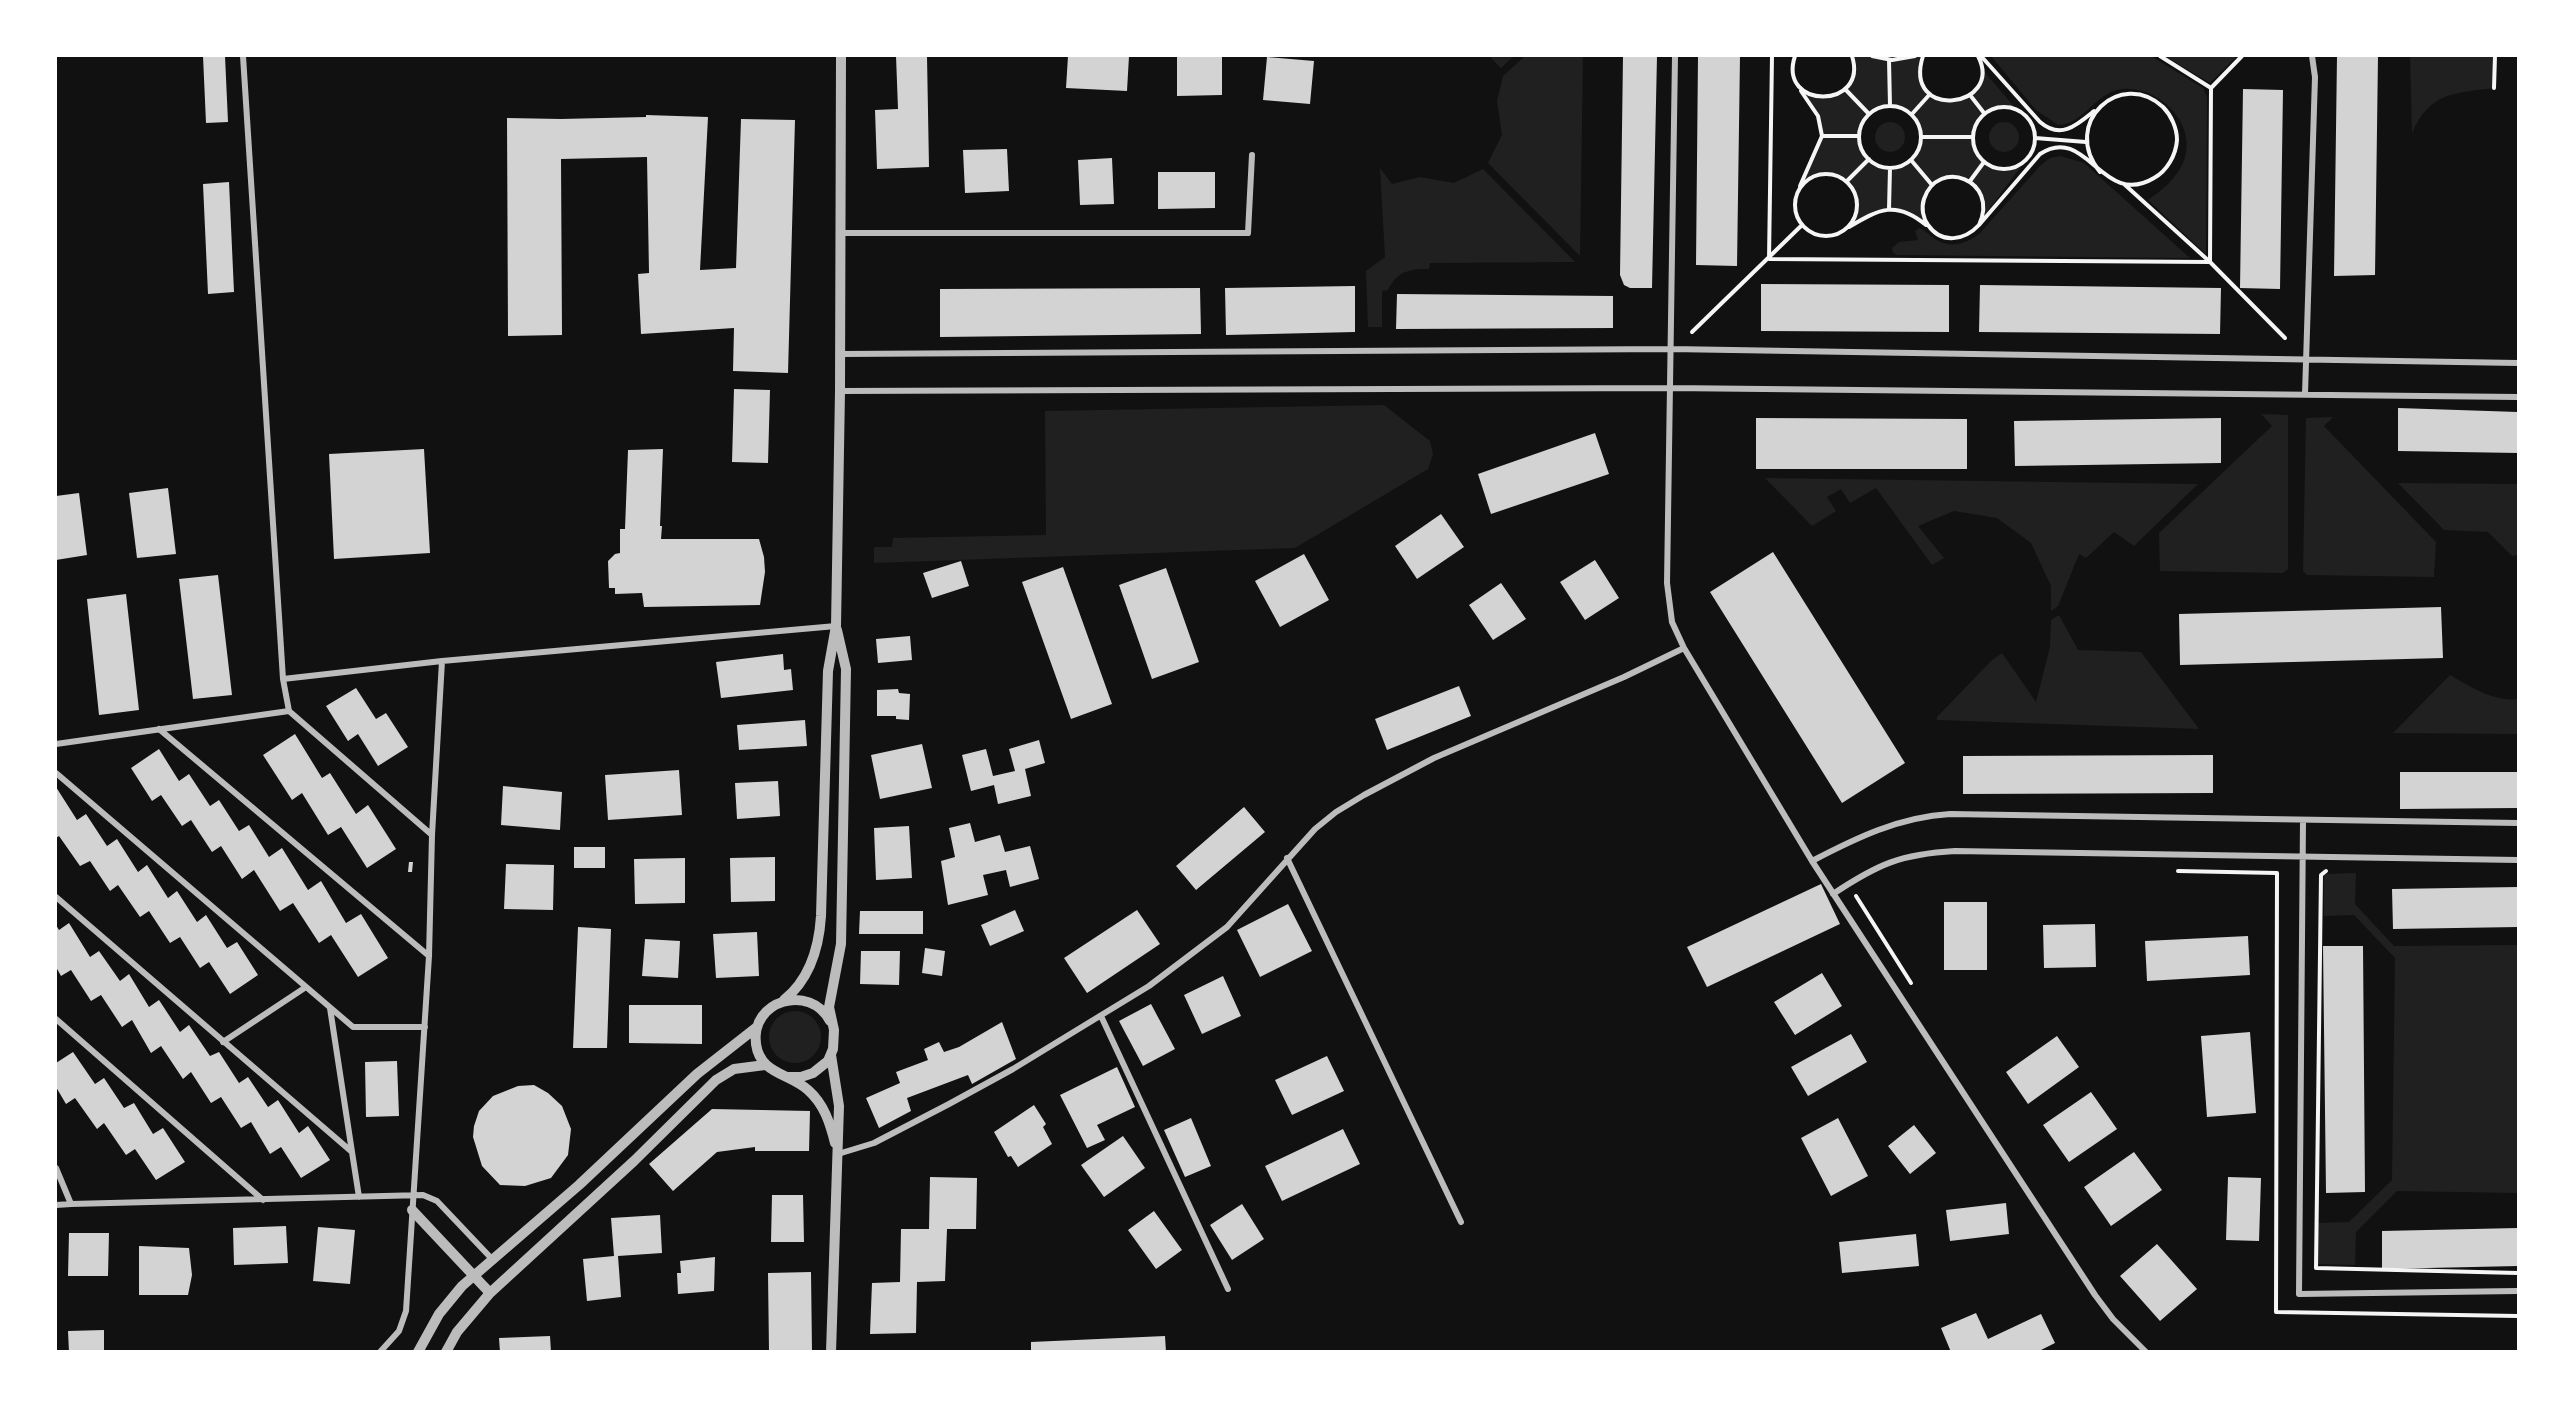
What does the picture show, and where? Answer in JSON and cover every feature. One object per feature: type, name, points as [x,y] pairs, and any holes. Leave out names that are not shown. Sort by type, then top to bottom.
[{"type":"street","points":[[243,56],[283,679],[289,711],[432,835]]},
{"type":"street","points":[[418,1352],[439,1314],[473,1275],[579,1185],[697,1074],[744,1040],[757,1027],[767,1010],[784,1000],[810,969],[820,934],[825,835],[828,671],[836,626],[840,391],[841,56]]},
{"type":"street","points":[[1675,56],[1667,583],[1672,622],[1684,648],[1833,894],[2095,1295],[2113,1319],[2146,1352]]},
{"type":"street","points":[[2305,394],[2315,77],[2312,56]]},
{"type":"street","points":[[840,233],[1248,233],[1252,154]]},
{"type":"street","points":[[840,354],[1671,349],[2518,363]]},
{"type":"street","points":[[840,391],[1670,387],[2518,397]]},
{"type":"street","points":[[283,679],[442,661],[836,626]]},
{"type":"street","points":[[831,1352],[839,1106],[831,1055],[834,1036],[830,998],[841,944],[846,669],[836,626]]},
{"type":"street","points":[[838,1154],[874,1143],[939,1110],[1013,1069],[1149,986],[1227,927],[1287,858],[1315,829],[1336,812],[1404,772],[1624,677],[1684,648]]},
{"type":"street","points":[[380,1352],[399,1331],[406,1311],[429,956],[432,835],[442,661]]},
{"type":"street","points":[[56,744],[289,711]]},
{"type":"street","points":[[159,729],[429,956]]},
{"type":"street","points":[[56,773],[353,1027],[425,1027]]},
{"type":"street","points":[[1812,861],[1870,832],[1933,815],[2518,823]]},
{"type":"street","points":[[2303,820],[2299,1294],[2518,1291]]},
{"type":"street","points":[[1833,894],[1882,864],[1925,853],[2518,860]]},
{"type":"street","points":[[1287,858],[1461,1222]]},
{"type":"street","points":[[56,897],[352,1152]]},
{"type":"street","points":[[223,1042],[306,987]]},
{"type":"street","points":[[784,1000],[798,999],[816,1005],[832,1024]]},
{"type":"street","points":[[330,1008],[359,1197]]},
{"type":"street","points":[[1101,1016],[1227,1289]]},
{"type":"street","points":[[56,1018],[263,1200]]},
{"type":"street","points":[[757,1027],[756,1047],[765,1065],[775,1073],[788,1077],[806,1088],[822,1106],[838,1154]]},
{"type":"street","points":[[788,1077],[801,1077],[813,1073],[824,1066],[831,1055]]},
{"type":"street","points":[[446,1352],[468,1317],[490,1293],[626,1169],[721,1076],[734,1069],[765,1065]]},
{"type":"street","points":[[56,1168],[71,1204]]},
{"type":"street","points":[[56,1205],[423,1195],[436,1201],[492,1259]]},
{"type":"street","points":[[412,1210],[490,1293]]},
{"type":"path","points":[[1769,259],[1772,56]]},
{"type":"path","points":[[1795,56],[1793,72],[1796,82],[1818,116],[1822,136],[1795,204],[1798,219],[1813,233],[1827,236],[1873,213],[1889,209],[1914,216],[1942,237],[1953,239],[1972,232],[2047,149],[2072,148],[2083,154],[2111,180],[2124,184],[2139,184],[2153,178],[2165,169],[2173,156],[2177,141],[2175,125],[2168,112],[2156,101],[2142,95],[2127,94],[2112,98],[2073,128],[2062,131],[2050,129],[2040,122],[1979,56]]},
{"type":"path","points":[[1796,82],[1810,95],[1819,97],[1838,94],[1845,88],[1854,72],[1852,56]]},
{"type":"path","points":[[1872,56],[1889,60],[1903,60],[1915,56]]},
{"type":"path","points":[[1923,56],[1920,76],[1930,94],[1949,101],[1960,100],[1970,94],[1981,79],[1982,69],[1979,56]]},
{"type":"path","points":[[2160,56],[2211,88]]},
{"type":"path","points":[[2210,262],[2211,88],[2242,56]]},
{"type":"path","points":[[2494,88],[2495,56]]},
{"type":"path","points":[[1889,60],[1890,106]]},
{"type":"path","points":[[1845,88],[1869,114]]},
{"type":"path","points":[[1912,114],[1930,94]]},
{"type":"path","points":[[1970,94],[1984,113]]},
{"type":"path","points":[[1890,106],[1912,114],[1922,137],[1920,146],[1911,160],[1898,167],[1890,168],[1882,167],[1869,159],[1860,145],[1859,136],[1864,120],[1869,114],[1882,107],[1890,106]]},
{"type":"path","points":[[2003,107],[2017,110],[2029,119],[2035,138],[2029,156],[2012,168],[2002,169],[1984,162],[1978,156],[1972,137],[1978,120],[1984,113],[2003,107]]},
{"type":"path","points":[[2100,107],[2092,117],[2086,142],[2088,153],[2100,172]]},
{"type":"path","points":[[1822,136],[1859,136]]},
{"type":"path","points":[[1922,137],[1972,137]]},
{"type":"path","points":[[2035,138],[2086,142]]},
{"type":"path","points":[[1847,181],[1869,159]]},
{"type":"path","points":[[1911,160],[1932,185]]},
{"type":"path","points":[[1970,181],[1984,162]]},
{"type":"path","points":[[1889,209],[1890,168]]},
{"type":"path","points":[[1799,190],[1812,177],[1820,174],[1829,174],[1846,181],[1852,188],[1856,205],[1851,222],[1845,229]]},
{"type":"path","points":[[1933,231],[1923,213],[1923,203],[1932,185],[1951,177],[1961,177],[1978,188],[1984,206],[1979,225]]},
{"type":"path","points":[[2124,184],[2210,262],[2285,338]]},
{"type":"path","points":[[1692,332],[1802,225]]},
{"type":"path","points":[[1769,259],[2210,262]]},
{"type":"path","points":[[2172,871],[2277,873],[2276,1312],[2518,1316]]},
{"type":"path","points":[[2337,871],[2325,871],[2321,875],[2316,1268],[2518,1273]]},
{"type":"path","points":[[1863,893],[1855,897],[1913,987]]},
{"type":"shaded area","points":[[1489,56],[1514,56],[1501,68]]},
{"type":"shaded area","points":[[1525,56],[1583,56],[1580,256],[1488,163],[1502,135],[1497,101],[1503,76]]},
{"type":"shaded area","points":[[1852,56],[1872,56],[1889,60],[1923,56],[1921,73],[1925,86],[1933,95],[1944,99],[1956,99],[1968,95],[1977,85],[1982,69],[2017,110],[2007,107],[1997,108],[1978,119],[1973,131],[1973,143],[1978,155],[1987,164],[1999,168],[2014,166],[2029,156],[1984,216],[1983,200],[1976,188],[1967,181],[1956,178],[1944,179],[1934,184],[1926,192],[1923,211],[1926,223],[1898,210],[1873,213],[1845,229],[1853,215],[1856,202],[1845,182],[1835,176],[1823,175],[1811,179],[1799,190],[1821,142],[1821,121],[1802,89],[1822,96],[1832,95],[1847,85],[1854,67]],"holes":[[[1890,106],[1898,108],[1916,120],[1921,140],[1916,154],[1909,162],[1900,167],[1885,168],[1874,164],[1865,155],[1860,131],[1865,120],[1874,111]]]},
{"type":"shaded area","points":[[1991,56],[2151,56],[2203,88],[2207,97],[2206,254],[2148,200],[2176,175],[2183,163],[2186,150],[2186,137],[2182,125],[2166,104],[2143,91],[2119,90],[2100,99],[2076,119],[2058,125],[2036,110]]},
{"type":"shaded area","points":[[2165,56],[2237,56],[2210,83]]},
{"type":"shaded area","points":[[2410,56],[2495,56],[2494,88],[2467,91],[2435,102],[2427,109],[2412,133]]},
{"type":"shaded area","points":[[1890,122],[1901,126],[1905,137],[1901,148],[1890,152],[1879,148],[1875,137],[1879,126]]},
{"type":"shaded area","points":[[2004,122],[2015,126],[2019,137],[2015,148],[2004,152],[1993,148],[1989,137],[1993,126]]},
{"type":"shaded area","points":[[2060,156],[2084,163],[2190,258],[1897,255],[1893,253],[1892,248],[1899,242],[1918,240],[1915,231],[1919,228],[1946,244],[1958,244],[1970,240],[1980,233],[2040,166],[2050,158]]},
{"type":"shaded area","points":[[1380,168],[1392,184],[1420,177],[1454,183],[1483,169],[1575,262],[1430,263],[1429,269],[1405,272],[1388,290],[1382,291],[1382,327],[1368,327],[1366,271],[1385,257]]},
{"type":"shaded area","points":[[1384,405],[1430,441],[1433,454],[1428,469],[1295,548],[874,563],[874,547],[892,547],[893,538],[1046,535],[1045,411]]},
{"type":"shaded area","points":[[2261,414],[2288,415],[2288,569],[2283,573],[2160,571],[2159,533],[2272,426]]},
{"type":"shaded area","points":[[2333,417],[2324,426],[2436,542],[2434,577],[2307,575],[2303,571],[2306,418]]},
{"type":"shaded area","points":[[1765,478],[2198,484],[2134,546],[2114,532],[2086,558],[2079,554],[2058,606],[2051,611],[2051,586],[2031,543],[1997,518],[1954,511],[1918,526],[1944,558],[1932,565],[1876,488],[1850,503],[1841,489],[1827,497],[1836,511],[1812,526]]},
{"type":"shaded area","points":[[2398,483],[2518,484],[2518,555],[2512,556],[2488,532],[2444,530]]},
{"type":"shaded area","points":[[2059,615],[2078,650],[2141,652],[2199,729],[1937,720],[1937,717],[1992,660],[2002,653],[2036,702],[2050,647],[2051,620]]},
{"type":"shaded area","points":[[2450,675],[2491,696],[2518,699],[2518,734],[2393,733]]},
{"type":"shaded area","points":[[2356,873],[2355,904],[2394,946],[2518,945],[2518,1193],[2397,1191],[2356,1232],[2355,1265],[2318,1264],[2318,1223],[2349,1222],[2392,1180],[2395,958],[2354,915],[2324,916],[2324,874]]},
{"type":"shaded area","points":[[790,1011],[800,1011],[814,1018],[821,1037],[814,1056],[800,1063],[790,1063],[780,1059],[773,1052],[769,1042],[769,1032],[773,1022],[780,1015]]},
{"type":"building","points":[[203,56],[225,56],[228,122],[206,123]]},
{"type":"building","points":[[896,56],[927,56],[929,167],[877,169],[875,110],[898,109]]},
{"type":"building","points":[[1068,56],[1129,56],[1127,91],[1066,88]]},
{"type":"building","points":[[1177,56],[1222,56],[1222,95],[1177,96]]},
{"type":"building","points":[[1623,56],[1657,56],[1652,288],[1630,288],[1624,285],[1620,275]]},
{"type":"building","points":[[1698,56],[1740,56],[1737,266],[1696,265]]},
{"type":"building","points":[[2337,56],[2378,56],[2375,275],[2334,276]]},
{"type":"building","points":[[1267,57],[1314,61],[1310,104],[1263,100]]},
{"type":"building","points":[[2243,89],[2283,90],[2280,289],[2240,288]]},
{"type":"building","points":[[646,115],[708,117],[700,270],[736,268],[741,119],[795,120],[788,373],[733,371],[734,328],[641,334],[638,274],[649,273],[647,157],[561,159],[562,335],[508,336],[507,118],[561,119],[646,117]]},
{"type":"building","points":[[1007,149],[1009,191],[965,193],[963,150]]},
{"type":"building","points":[[1112,158],[1114,204],[1080,205],[1078,160]]},
{"type":"building","points":[[1158,172],[1215,172],[1215,208],[1158,209]]},
{"type":"building","points":[[229,182],[234,292],[208,294],[203,184]]},
{"type":"building","points":[[1761,284],[1949,285],[1949,332],[1761,331]]},
{"type":"building","points":[[1980,285],[2221,288],[2220,334],[1979,332]]},
{"type":"building","points":[[1355,286],[1355,332],[1226,335],[1225,288]]},
{"type":"building","points":[[1200,288],[1201,334],[940,337],[940,289]]},
{"type":"building","points":[[1397,294],[1613,296],[1613,328],[1396,329]]},
{"type":"building","points":[[734,389],[770,390],[768,463],[732,462]]},
{"type":"building","points":[[2398,408],[2518,412],[2518,453],[2398,451]]},
{"type":"building","points":[[1756,418],[1967,419],[1967,469],[1756,469]]},
{"type":"building","points":[[2221,418],[2221,463],[2015,466],[2014,421]]},
{"type":"building","points":[[1595,433],[1609,474],[1491,514],[1478,474]]},
{"type":"building","points":[[424,449],[430,553],[334,559],[329,454]]},
{"type":"building","points":[[663,449],[661,539],[759,539],[765,572],[760,605],[644,607],[642,593],[615,594],[615,588],[609,588],[608,561],[615,554],[620,553],[620,529],[625,529],[628,450]]},
{"type":"building","points":[[168,488],[176,554],[137,558],[129,493]]},
{"type":"building","points":[[79,493],[87,555],[56,560],[56,496]]},
{"type":"building","points":[[1441,514],[1464,547],[1417,579],[1395,546]]},
{"type":"building","points":[[1773,552],[1905,763],[1842,803],[1710,592]]},
{"type":"building","points":[[1304,554],[1329,600],[1280,627],[1255,581]]},
{"type":"building","points":[[1595,560],[1619,598],[1585,620],[1560,582]]},
{"type":"building","points":[[961,561],[969,586],[932,598],[923,573]]},
{"type":"building","points":[[1063,567],[1112,704],[1071,719],[1022,582]]},
{"type":"building","points":[[1166,568],[1199,662],[1152,679],[1119,585]]},
{"type":"building","points":[[218,575],[232,695],[193,699],[179,579]]},
{"type":"building","points":[[1501,583],[1526,619],[1493,640],[1469,605]]},
{"type":"building","points":[[126,594],[139,710],[99,715],[87,599]]},
{"type":"building","points":[[2441,607],[2443,658],[2180,665],[2179,614]]},
{"type":"building","points":[[910,636],[912,660],[878,663],[876,639]]},
{"type":"building","points":[[783,654],[784,670],[791,669],[793,690],[721,698],[716,662]]},
{"type":"building","points":[[1459,686],[1471,716],[1387,750],[1375,719]]},
{"type":"building","points":[[356,688],[376,719],[386,713],[408,747],[378,766],[358,734],[348,741],[326,706]]},
{"type":"building","points":[[898,689],[899,693],[910,694],[909,720],[896,719],[896,716],[877,716],[877,690]]},
{"type":"building","points":[[805,720],[807,746],[739,750],[737,725]]},
{"type":"building","points":[[295,734],[322,778],[330,773],[356,814],[368,805],[396,849],[367,868],[341,827],[328,835],[302,793],[292,800],[263,755]]},
{"type":"building","points":[[1039,740],[1045,763],[1025,769],[1031,796],[998,804],[994,785],[971,791],[962,755],[986,749],[993,776],[1015,771],[1009,749]]},
{"type":"building","points":[[922,744],[932,788],[880,799],[871,755]]},
{"type":"building","points":[[159,749],[179,781],[189,774],[210,806],[219,800],[239,831],[249,825],[269,857],[282,848],[308,890],[321,881],[346,923],[361,914],[388,958],[358,977],[331,935],[319,943],[293,903],[280,911],[254,870],[242,879],[221,846],[212,852],[191,820],[182,826],[161,795],[152,801],[131,768]]},
{"type":"building","points":[[2213,755],[2213,793],[1963,794],[1963,756]]},
{"type":"building","points":[[679,770],[682,815],[608,820],[605,775]]},
{"type":"building","points":[[2400,772],[2518,772],[2518,808],[2400,809]]},
{"type":"building","points":[[778,781],[780,816],[737,819],[735,783]]},
{"type":"building","points":[[503,786],[562,792],[560,830],[501,825]]},
{"type":"building","points":[[56,787],[77,820],[86,814],[107,846],[117,839],[138,872],[147,865],[168,898],[177,891],[197,922],[206,915],[227,948],[237,942],[258,975],[230,994],[209,962],[200,968],[180,937],[170,943],[149,911],[140,917],[118,885],[110,891],[90,861],[80,866],[59,836],[56,838]]},
{"type":"building","points":[[1244,807],[1265,832],[1196,890],[1176,866]]},
{"type":"building","points":[[970,823],[975,842],[1000,835],[1005,852],[1030,846],[1039,879],[1010,887],[1006,870],[983,875],[988,895],[948,905],[941,861],[955,857],[949,828]]},
{"type":"building","points":[[909,826],[912,878],[876,880],[874,828]]},
{"type":"building","points":[[574,847],[605,847],[605,868],[574,868]]},
{"type":"building","points":[[775,857],[775,901],[731,902],[730,858]]},
{"type":"building","points":[[685,858],[685,903],[635,904],[634,859]]},
{"type":"building","points":[[409,862],[413,862],[412,872],[408,872]]},
{"type":"building","points":[[506,864],[554,865],[553,910],[504,909]]},
{"type":"building","points":[[1821,884],[1840,924],[1707,987],[1687,947]]},
{"type":"building","points":[[2518,887],[2518,927],[2393,929],[2392,889]]},
{"type":"building","points":[[1944,902],[1987,902],[1987,970],[1944,970]]},
{"type":"building","points":[[1288,904],[1312,951],[1260,977],[1237,930]]},
{"type":"building","points":[[1015,910],[1024,931],[990,946],[981,925]]},
{"type":"building","points":[[1137,910],[1160,944],[1087,993],[1064,958]]},
{"type":"building","points":[[860,911],[923,911],[923,934],[859,934]]},
{"type":"building","points":[[69,923],[90,957],[99,951],[120,981],[129,974],[149,1007],[159,1000],[180,1032],[189,1025],[210,1056],[219,1052],[239,1083],[248,1077],[268,1107],[278,1100],[299,1133],[308,1126],[330,1160],[301,1178],[281,1147],[270,1154],[251,1122],[241,1128],[221,1097],[211,1103],[191,1072],[183,1079],[161,1046],[151,1053],[132,1020],[122,1027],[101,995],[91,1001],[71,970],[61,976],[56,967],[56,925],[59,930]]},
{"type":"building","points":[[2095,924],[2096,967],[2044,968],[2043,925]]},
{"type":"building","points":[[578,927],[611,929],[607,1048],[573,1048]]},
{"type":"building","points":[[757,932],[759,976],[716,978],[713,934]]},
{"type":"building","points":[[2248,936],[2250,975],[2147,981],[2145,941]]},
{"type":"building","points":[[645,939],[680,941],[678,978],[642,976]]},
{"type":"building","points":[[2323,946],[2363,946],[2365,1192],[2326,1193]]},
{"type":"building","points":[[925,948],[945,951],[942,976],[922,973]]},
{"type":"building","points":[[861,951],[900,951],[899,985],[860,984]]},
{"type":"building","points":[[1822,973],[1842,1006],[1795,1035],[1774,1002]]},
{"type":"building","points":[[1223,976],[1241,1016],[1202,1034],[1184,995]]},
{"type":"building","points":[[1151,1004],[1175,1049],[1143,1066],[1119,1021]]},
{"type":"building","points":[[629,1005],[702,1005],[702,1044],[629,1043]]},
{"type":"building","points":[[1002,1022],[1016,1059],[972,1084],[968,1075],[907,1098],[911,1111],[879,1128],[866,1098],[900,1083],[896,1072],[928,1060],[924,1049],[939,1042],[944,1052],[959,1047]]},
{"type":"building","points":[[2250,1032],[2256,1113],[2207,1117],[2201,1036]]},
{"type":"building","points":[[1851,1034],[1867,1062],[1808,1096],[1791,1067]]},
{"type":"building","points":[[2057,1036],[2079,1067],[2028,1104],[2006,1072]]},
{"type":"building","points":[[73,1052],[95,1084],[104,1078],[124,1108],[134,1103],[153,1134],[163,1128],[185,1162],[156,1180],[135,1149],[126,1155],[104,1123],[97,1129],[75,1098],[66,1104],[56,1087],[56,1063]]},
{"type":"building","points":[[1327,1056],[1344,1091],[1292,1115],[1275,1080]]},
{"type":"building","points":[[397,1061],[399,1116],[366,1117],[365,1062]]},
{"type":"building","points":[[1117,1067],[1135,1107],[1097,1125],[1105,1140],[1087,1148],[1060,1095]]},
{"type":"building","points":[[534,1085],[548,1093],[562,1106],[571,1129],[568,1155],[551,1178],[525,1186],[500,1185],[482,1166],[473,1137],[479,1111],[493,1096],[518,1086]]},
{"type":"building","points":[[2091,1092],[2117,1129],[2069,1162],[2043,1125]]},
{"type":"building","points":[[1034,1105],[1046,1124],[1043,1127],[1052,1144],[1018,1167],[1011,1156],[1008,1157],[994,1132]]},
{"type":"building","points":[[712,1109],[810,1111],[809,1151],[755,1151],[755,1147],[717,1152],[673,1191],[649,1164]]},
{"type":"building","points":[[1191,1118],[1211,1166],[1185,1177],[1164,1130]]},
{"type":"building","points":[[1838,1118],[1868,1176],[1831,1196],[1801,1138]]},
{"type":"building","points":[[1914,1125],[1936,1153],[1910,1174],[1888,1146]]},
{"type":"building","points":[[1343,1129],[1360,1164],[1282,1201],[1265,1166]]},
{"type":"building","points":[[1123,1136],[1145,1168],[1104,1197],[1081,1165]]},
{"type":"building","points":[[2134,1152],[2162,1190],[2111,1226],[2084,1187]]},
{"type":"building","points":[[930,1177],[977,1178],[976,1229],[947,1229],[945,1281],[917,1282],[916,1333],[870,1334],[872,1283],[900,1282],[901,1229],[929,1229]]},
{"type":"building","points":[[2228,1177],[2261,1178],[2259,1241],[2226,1240]]},
{"type":"building","points":[[772,1195],[803,1195],[804,1242],[771,1242]]},
{"type":"building","points":[[2006,1203],[2009,1234],[1950,1241],[1946,1210]]},
{"type":"building","points":[[1242,1204],[1264,1239],[1232,1260],[1210,1225]]},
{"type":"building","points":[[1154,1211],[1182,1250],[1156,1269],[1128,1230]]},
{"type":"building","points":[[660,1215],[662,1253],[618,1256],[621,1297],[587,1301],[583,1259],[614,1256],[611,1218]]},
{"type":"building","points":[[286,1226],[288,1263],[234,1265],[233,1228]]},
{"type":"building","points":[[318,1227],[355,1230],[350,1284],[313,1281]]},
{"type":"building","points":[[2518,1228],[2518,1266],[2382,1269],[2382,1231]]},
{"type":"building","points":[[69,1233],[109,1233],[108,1276],[68,1276]]},
{"type":"building","points":[[1916,1234],[1919,1266],[1842,1273],[1839,1242]]},
{"type":"building","points":[[2157,1244],[2197,1289],[2160,1321],[2120,1276]]},
{"type":"building","points":[[139,1246],[189,1248],[192,1275],[188,1295],[139,1295]]},
{"type":"building","points":[[715,1257],[714,1291],[678,1294],[677,1273],[681,1273],[680,1261]]},
{"type":"building","points":[[811,1272],[812,1352],[769,1352],[768,1273]]},
{"type":"building","points":[[1976,1313],[1988,1339],[2041,1314],[2055,1343],[2037,1352],[1951,1352],[1941,1328]]},
{"type":"building","points":[[104,1330],[104,1352],[69,1352],[68,1331]]},
{"type":"building","points":[[550,1336],[551,1352],[500,1352],[499,1338]]},
{"type":"building","points":[[1165,1336],[1166,1352],[1031,1352],[1031,1342]]}]
